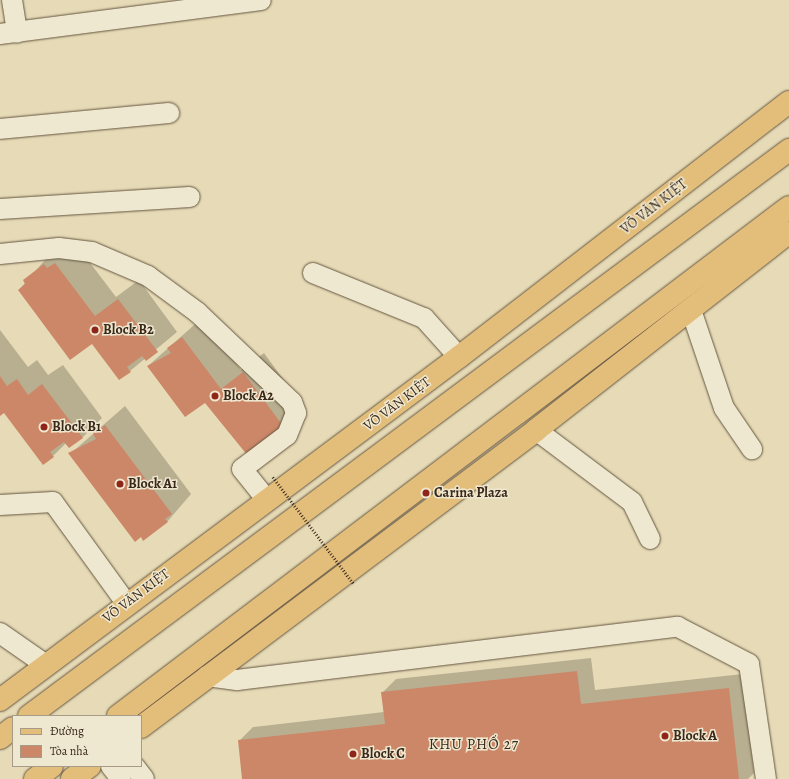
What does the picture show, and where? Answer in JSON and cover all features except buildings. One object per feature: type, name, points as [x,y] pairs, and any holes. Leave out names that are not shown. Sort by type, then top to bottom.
[{"type":"main road","name":"VÕ VĂN KIỆT","points":[[0,700],[126,603],[460,357],[789,102]]},
{"type":"main road","points":[[30,715],[789,150]]},
{"type":"main road","points":[[119,715],[789,208]]},
{"type":"main road","points":[[142,726],[536,430],[789,232]]},
{"type":"main road","points":[[72,779],[89,767]]},
{"type":"street","points":[[12,0],[9,33],[261,0]]},
{"type":"street","points":[[0,129],[169,113]]},
{"type":"street","points":[[0,209],[190,197]]},
{"type":"street","points":[[0,254],[59,248],[92,252],[148,276],[196,312],[292,402],[296,413],[287,435],[242,469],[267,500]]},
{"type":"street","points":[[313,273],[424,318],[460,357]]},
{"type":"street","points":[[691,310],[724,408],[752,449]]},
{"type":"street","points":[[536,430],[632,502],[650,539]]},
{"type":"street","points":[[0,505],[53,502],[126,603]]},
{"type":"street","points":[[208,676],[237,680],[678,626],[749,664],[766,779]]},
{"type":"street","points":[[0,633],[46,665]]},
{"type":"street","points":[[114,767],[134,775]]},
{"type":"path","points":[[273,476],[354,584]]},
{"type":"place","name":"Block B2","points":[[95,330]]},
{"type":"place","name":"Block A2","points":[[215,396]]},
{"type":"place","name":"Block B1","points":[[44,427]]},
{"type":"place","name":"Block A1","points":[[120,484]]},
{"type":"place","name":"Carina Plaza","points":[[426,493]]},
{"type":"place","name":"Block A","points":[[665,736]]},
{"type":"place","name":"Block C","points":[[353,754]]},
{"type":"district","name":"KHU PHỐ 27","points":[[474,745]]}]
